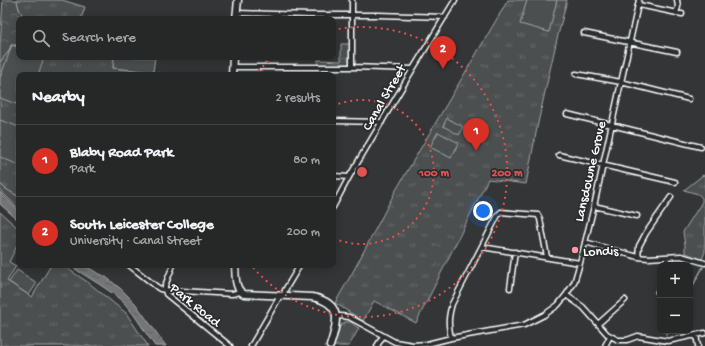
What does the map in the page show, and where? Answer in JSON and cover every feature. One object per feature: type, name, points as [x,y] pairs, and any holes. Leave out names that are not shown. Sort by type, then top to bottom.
[{"type":"street","points":[[238,0],[237,16],[378,15],[445,17]]},
{"type":"street","points":[[352,0],[352,67]]},
{"type":"street","name":"Canal Street","points":[[336,201],[349,177],[455,0]]},
{"type":"street","points":[[676,13],[678,7],[677,0]]},
{"type":"street","points":[[639,2],[682,14]]},
{"type":"street","name":"Lansdowne Grove","points":[[336,317],[349,317],[395,342],[413,345],[427,344],[451,338],[524,325],[544,315],[558,305],[574,283],[580,263],[639,2]]},
{"type":"street","points":[[584,33],[677,52]]},
{"type":"street","points":[[232,72],[233,60]]},
{"type":"street","points":[[232,67],[352,67],[413,69]]},
{"type":"street","points":[[576,74],[621,82],[689,99]]},
{"type":"street","points":[[567,114],[702,147]]},
{"type":"street","points":[[336,121],[382,122]]},
{"type":"street","points":[[559,155],[675,182]]},
{"type":"street","points":[[336,176],[349,177]]},
{"type":"street","points":[[638,257],[639,246],[646,232],[671,197]]},
{"type":"street","points":[[594,206],[637,216]]},
{"type":"street","points":[[451,338],[448,326],[448,315],[452,304],[498,215],[501,212],[538,215],[547,257]]},
{"type":"street","points":[[585,242],[638,257],[648,258],[681,256],[705,263]]},
{"type":"street","points":[[482,247],[580,263]]},
{"type":"street","points":[[510,288],[515,252]]},
{"type":"street","points":[[667,257],[668,262]]},
{"type":"street","name":"Park Road","points":[[133,268],[157,287],[165,290],[166,294],[230,346]]},
{"type":"street","points":[[172,268],[165,290],[232,294],[240,292],[244,294],[312,296],[325,301],[333,310],[336,317],[336,325],[330,346]]},
{"type":"street","points":[[235,268],[237,287],[240,292]]},
{"type":"street","points":[[251,346],[298,268]]},
{"type":"street","points":[[566,295],[583,307],[606,334],[618,340],[627,340],[638,336],[668,341],[705,333]]},
{"type":"street","points":[[598,324],[625,300]]},
{"type":"street","points":[[696,335],[698,346]]},
{"type":"street","points":[[378,346],[383,336]]},
{"type":"street","points":[[605,346],[610,336]]},
{"type":"green space","points":[[3,0],[17,0],[23,16],[16,16],[16,45],[11,45],[9,51],[0,62]]},
{"type":"green space","points":[[17,0],[62,0],[85,7],[82,16],[23,16]]},
{"type":"green space","points":[[508,0],[567,0],[538,123],[526,184],[488,179],[416,323],[374,301],[363,321],[335,303],[396,190]]},
{"type":"green space","points":[[527,0],[557,0],[549,32],[520,24]]},
{"type":"green space","points":[[341,44],[351,44],[351,67],[318,66],[318,60],[341,61]]},
{"type":"green space","points":[[11,45],[16,45],[16,60],[114,60],[113,68],[149,72],[16,72],[16,195],[0,184],[0,62],[9,51]]},
{"type":"green space","points":[[12,45],[16,47],[16,60],[43,60],[39,72],[16,72],[16,104],[0,98],[0,78]]},
{"type":"green space","points":[[114,60],[155,60],[153,72],[113,68]]},
{"type":"green space","points":[[447,118],[463,127],[459,135],[443,126]]},
{"type":"green space","points":[[0,120],[16,126],[16,164],[0,157]]},
{"type":"green space","points":[[438,132],[459,143],[451,158],[430,147]]},
{"type":"green space","points":[[703,175],[705,176],[705,252],[702,259],[685,253],[683,232],[702,202],[702,198],[698,194],[684,190]]},
{"type":"green space","points":[[0,184],[16,195],[16,206],[0,190]]},
{"type":"green space","points":[[0,212],[16,226],[16,248],[9,262],[16,266],[7,281],[32,297],[49,268],[66,268],[89,283],[126,313],[148,346],[0,346]]},
{"type":"green space","points":[[17,270],[37,283],[29,295],[9,282]]},
{"type":"green space","points":[[345,322],[352,323],[359,328],[349,346],[332,346],[338,329]]},
{"type":"water","points":[[0,192],[16,208],[16,218],[0,204]]},
{"type":"water","points":[[74,268],[89,268],[106,277],[121,289],[135,303],[166,346],[155,346],[126,305],[106,289]]},
{"type":"waterway","points":[[693,285],[703,267]]},
{"type":"place","name":"South Leicester College","points":[[443,69]]},
{"type":"place","name":"Blaby Road Park","points":[[476,151]]},
{"type":"place","name":"Londis","points":[[575,250]]}]
